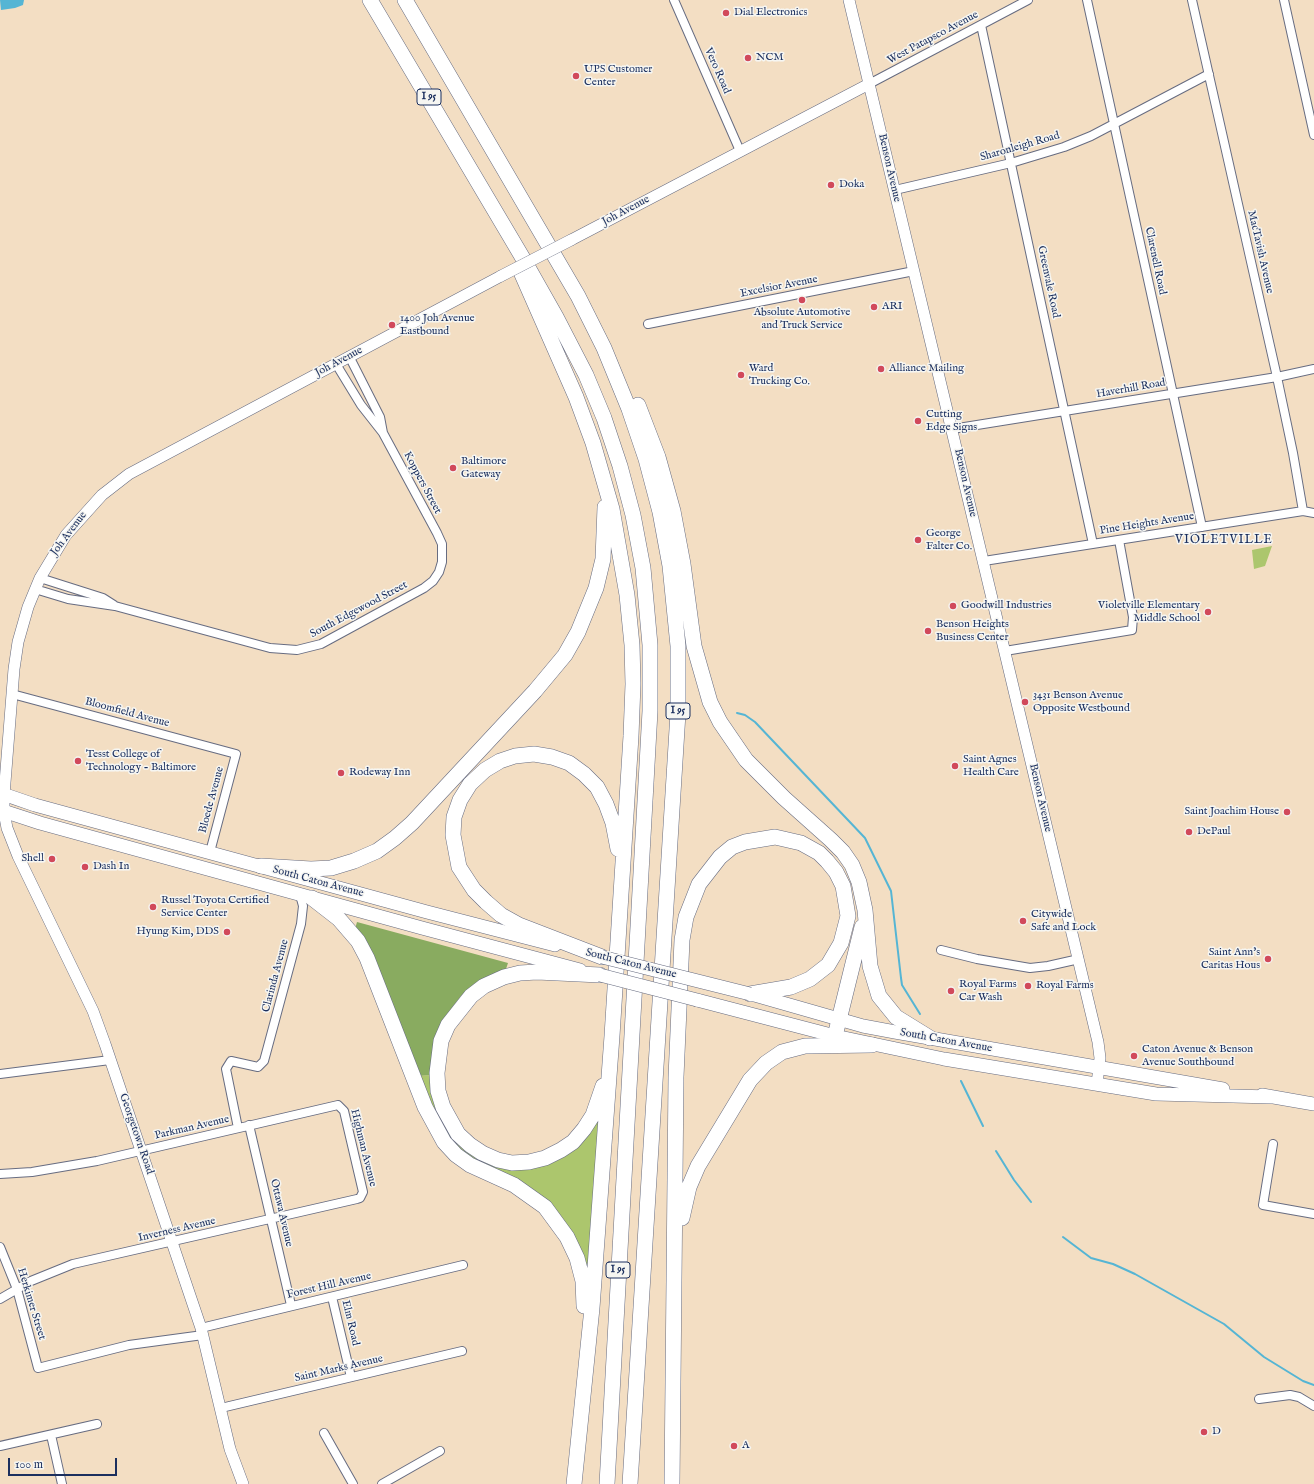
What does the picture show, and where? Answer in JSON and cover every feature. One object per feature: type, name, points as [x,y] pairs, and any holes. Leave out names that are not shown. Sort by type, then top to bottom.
[{"type":"highway","name":"I 95","points":[[370,0],[486,195],[556,317],[596,398],[626,489],[638,541],[647,607],[651,665],[650,711],[607,1484]]},
{"type":"highway","name":"I 95","points":[[405,0],[578,296],[604,348],[638,434],[653,484],[665,539],[676,619],[678,667],[677,732],[630,1484]]},
{"type":"highway","points":[[486,195],[570,384],[593,443],[620,543],[632,645],[633,684],[631,736],[612,1036],[592,1308],[574,1484]]},
{"type":"highway","points":[[540,230],[583,298],[609,345],[649,430],[673,510],[683,564],[694,646],[710,702],[720,722],[746,760],[779,794],[843,852],[852,865],[859,882],[865,910],[870,966],[879,996],[896,1017],[930,1038]]},
{"type":"highway","points":[[261,866],[294,869],[331,868],[354,861],[377,851],[412,823],[550,675],[565,655],[578,632],[596,588],[603,559],[606,510],[593,443]]},
{"type":"highway","points":[[602,957],[519,925],[501,915],[474,890],[459,867],[453,835],[454,818],[460,800],[470,784],[500,761],[515,756],[534,754],[552,757],[569,763],[584,774],[597,787],[606,804],[613,823],[618,844],[621,892]]},
{"type":"highway","points":[[672,1484],[676,1077],[682,947],[686,917],[699,884],[716,861],[732,848],[745,842],[775,836],[802,842],[819,852],[836,872],[843,886],[848,916],[841,943],[828,965],[810,979],[791,987],[750,994]]},
{"type":"highway","points":[[306,896],[339,919],[358,941],[367,958],[425,1107],[444,1142],[456,1155],[470,1165],[514,1185],[530,1195],[545,1207],[568,1237],[577,1258],[583,1281],[584,1308],[576,1468]]},
{"type":"highway","points":[[835,1036],[865,910]]},
{"type":"highway","points":[[600,975],[538,972],[520,973],[504,977],[484,986],[471,996],[451,1020],[441,1041],[437,1073],[438,1091],[443,1107],[458,1134],[482,1153],[498,1160],[512,1163],[545,1158],[562,1150],[573,1142],[593,1115],[604,1081],[612,1036]]},
{"type":"highway","points":[[675,1289],[680,1226],[689,1187],[708,1148],[750,1080],[773,1057],[794,1048],[815,1045],[872,1045]]},
{"type":"main road","name":"South Caton Avenue","points":[[2,794],[427,912],[750,994],[882,1030],[1314,1104]]},
{"type":"main road","name":"South Caton Avenue","points":[[2,811],[306,896],[600,975],[872,1045],[944,1059],[1131,1090],[1177,1095],[1271,1097]]},
{"type":"street","name":"Vero Road","points":[[674,0],[740,151]]},
{"type":"street","name":"Benson Avenue","points":[[849,0],[1098,1042],[1099,1068],[1097,1084]]},
{"type":"street","name":"West Patapsco Avenue","points":[[869,84],[1028,0]]},
{"type":"street","name":"Clarenell Road","points":[[1087,0],[1202,526]]},
{"type":"street","name":"MacTavish Avenue","points":[[1192,0],[1277,377],[1293,453],[1303,511]]},
{"type":"street","points":[[1284,0],[1314,135]]},
{"type":"street","name":"Greenvale Road","points":[[981,25],[1093,544]]},
{"type":"street","name":"Sharonleigh Road","points":[[895,190],[1011,163],[1064,147],[1114,125],[1209,74]]},
{"type":"street","name":"Joh Avenue","points":[[2,794],[18,642],[35,589],[66,535],[82,515],[102,495],[129,474],[349,356],[869,84]]},
{"type":"street","name":"Excelsior Avenue","points":[[648,324],[914,271]]},
{"type":"street","name":"Koppers Street","points":[[349,356],[380,417],[383,433]]},
{"type":"street","name":"Koppers Street","points":[[336,364],[362,405],[383,433],[442,544]]},
{"type":"street","name":"Haverhill Road","points":[[952,429],[1277,377],[1314,369]]},
{"type":"street","name":"Pine Heights Avenue","points":[[984,561],[1303,511],[1314,513]]},
{"type":"street","points":[[1005,651],[1132,630],[1132,617],[1119,540]]},
{"type":"street","name":"South Edgewood Street","points":[[35,589],[68,599],[115,606],[270,648],[286,650],[309,648],[321,644],[433,581],[439,572],[442,562],[442,544]]},
{"type":"street","name":"South Edgewood Street","points":[[40,578],[103,598],[115,606]]},
{"type":"street","name":"Bloomfield Avenue","points":[[12,694],[236,754]]},
{"type":"street","name":"Bloede Avenue","points":[[210,852],[236,754]]},
{"type":"street","name":"Georgetown Road","points":[[2,794],[2,811],[12,843],[93,1011],[173,1242],[202,1331],[230,1449],[243,1484]]},
{"type":"street","name":"Clarinda Avenue","points":[[238,1128],[226,1073],[227,1065],[231,1061],[234,1061],[258,1066],[264,1061],[301,924],[306,896]]},
{"type":"street","points":[[941,950],[977,959],[1030,968],[1048,966],[1078,959]]},
{"type":"street","points":[[0,1074],[110,1060]]},
{"type":"street","name":"Parkman Avenue","points":[[0,1174],[45,1171],[141,1151],[334,1105],[340,1106]]},
{"type":"street","name":"Highman Avenue","points":[[340,1106],[344,1110],[363,1187],[362,1195]]},
{"type":"street","name":"Ottawa Avenue","points":[[249,1125],[291,1305]]},
{"type":"street","points":[[1273,1144],[1263,1205],[1314,1214]]},
{"type":"street","name":"Inverness Avenue","points":[[0,1299],[17,1289],[73,1264],[357,1199],[362,1195]]},
{"type":"street","name":"Herkimer Street","points":[[0,1247],[17,1289],[38,1368]]},
{"type":"street","name":"Forest Hill Avenue","points":[[38,1368],[129,1345],[202,1331],[291,1305],[332,1297],[462,1265]]},
{"type":"street","name":"Elm Road","points":[[332,1297],[351,1377]]},
{"type":"street","name":"Saint Marks Avenue","points":[[221,1408],[462,1351]]},
{"type":"street","points":[[1259,1399],[1290,1395],[1299,1397],[1314,1406]]},
{"type":"street","points":[[0,1446],[97,1424]]},
{"type":"street","points":[[324,1433],[353,1484]]},
{"type":"street","points":[[52,1435],[62,1484]]},
{"type":"street","points":[[382,1484],[440,1451]]},
{"type":"green space","points":[[1272,546],[1265,566],[1254,569],[1252,550]]},
{"type":"green space","points":[[357,922],[508,963],[506,969],[482,979],[461,996],[445,1017],[431,1075],[418,1076],[355,929]]},
{"type":"green space","points":[[431,1075],[451,1134],[523,1169],[601,1119],[588,1275],[565,1225],[450,1142],[418,1076]]},
{"type":"water","points":[[0,0],[24,0],[23,5],[1,10]]},
{"type":"waterway","points":[[737,713],[745,715],[755,722],[865,838],[891,891],[902,985],[920,1014]]},
{"type":"waterway","points":[[961,1081],[983,1126]]},
{"type":"waterway","points":[[996,1151],[1014,1180],[1031,1202]]},
{"type":"waterway","points":[[1063,1237],[1091,1258],[1113,1264],[1135,1274],[1224,1324],[1264,1357],[1303,1381],[1314,1385]]},
{"type":"place","name":"Dial Electronics","points":[[726,13]]},
{"type":"place","name":"NCM","points":[[748,58]]},
{"type":"place","name":"UPS Customer Center","points":[[576,76]]},
{"type":"place","name":"Doka","points":[[831,185]]},
{"type":"place","name":"Absolute Automotive and Truck Service","points":[[802,300]]},
{"type":"place","name":"ARI","points":[[874,307]]},
{"type":"place","name":"1400 Joh Avenue Eastbound","points":[[392,325]]},
{"type":"place","name":"Alliance Mailing","points":[[881,369]]},
{"type":"place","name":"Ward Trucking Co.","points":[[741,375]]},
{"type":"place","name":"Cutting Edge Signs","points":[[918,421]]},
{"type":"place","name":"Baltimore Gateway","points":[[453,468]]},
{"type":"place","name":"George Falter Co.","points":[[918,540]]},
{"type":"place","name":"Goodwill Industries","points":[[953,606]]},
{"type":"place","name":"Violetville Elementary Middle School","points":[[1208,612]]},
{"type":"place","name":"Benson Heights Business Center","points":[[928,631]]},
{"type":"place","name":"3431 Benson Avenue Opposite Westbound","points":[[1025,702]]},
{"type":"place","name":"Tesst College of Technology - Baltimore","points":[[78,761]]},
{"type":"place","name":"Saint Agnes Health Care","points":[[955,766]]},
{"type":"place","name":"Rodeway Inn","points":[[341,773]]},
{"type":"place","name":"Saint Joachim House","points":[[1287,812]]},
{"type":"place","name":"DePaul","points":[[1189,832]]},
{"type":"place","name":"Shell","points":[[52,859]]},
{"type":"place","name":"Dash In","points":[[85,867]]},
{"type":"place","name":"Russel Toyota Certified Service Center","points":[[153,907]]},
{"type":"place","name":"Citywide Safe and Lock","points":[[1023,921]]},
{"type":"place","name":"Hyung Kim, DDS","points":[[227,932]]},
{"type":"place","name":"Saint Ann's Caritas Hous","points":[[1268,959]]},
{"type":"place","name":"Royal Farms","points":[[1028,986]]},
{"type":"place","name":"Royal Farms Car Wash","points":[[951,991]]},
{"type":"place","name":"Caton Avenue & Benson Avenue Southbound","points":[[1134,1056]]},
{"type":"place","name":"D","points":[[1204,1432]]},
{"type":"place","name":"A","points":[[734,1446]]},
{"type":"district","name":"VIOLETVILLE","points":[[1224,541]]}]
